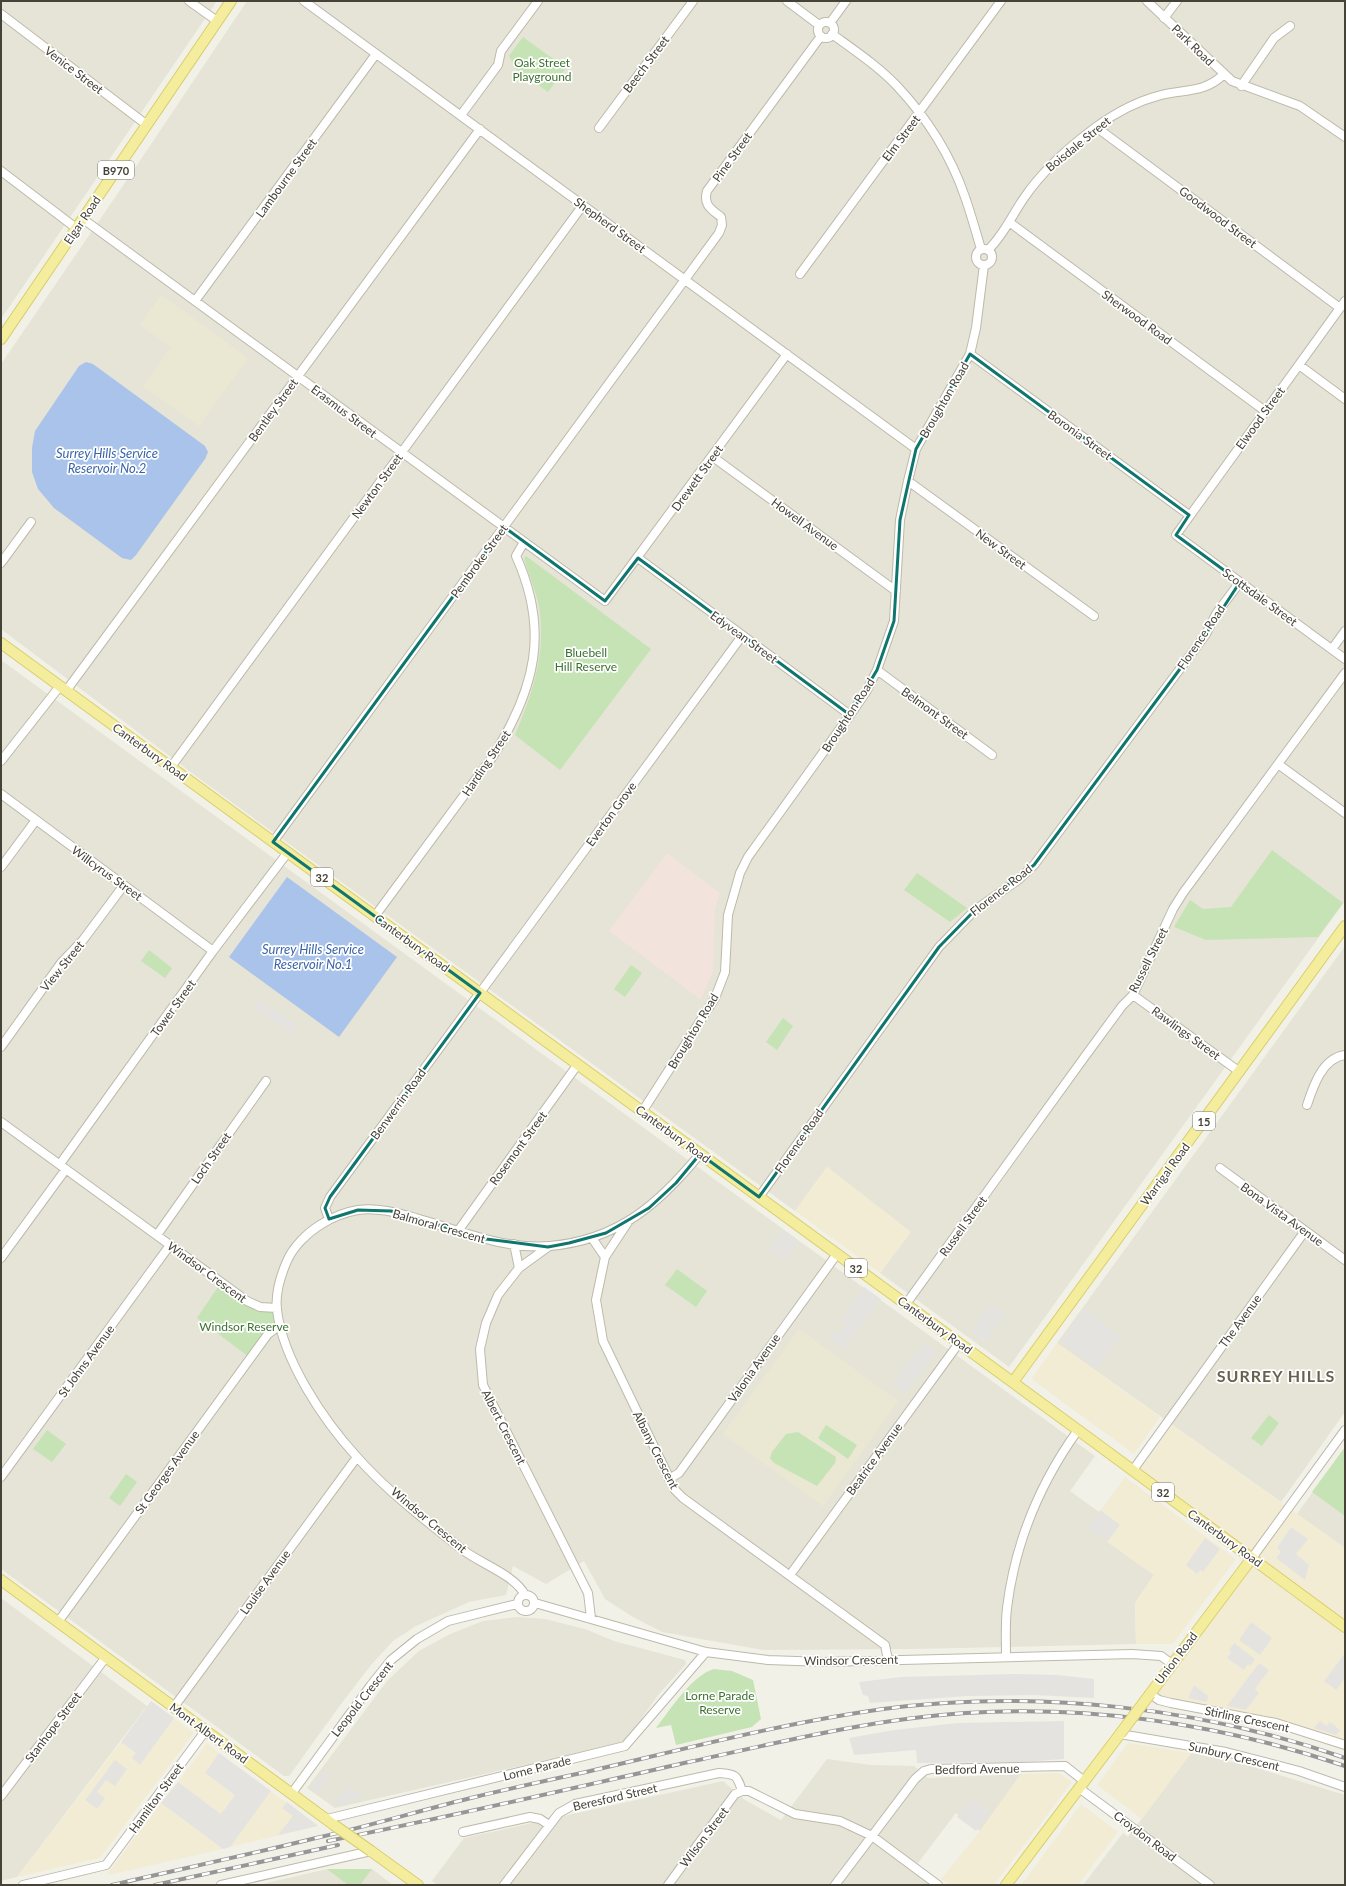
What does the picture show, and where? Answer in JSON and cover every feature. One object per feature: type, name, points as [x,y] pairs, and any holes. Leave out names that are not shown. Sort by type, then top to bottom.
[{"type":"main road","name":"Elgar Road","points":[[1,339],[231,1]]},
{"type":"main road","name":"Canterbury Road","points":[[1,643],[1013,1382],[1345,1627]]},
{"type":"main road","name":"Warrigal Road","points":[[1013,1382],[1345,926]]},
{"type":"main road","name":"Union Road","points":[[1006,1885],[1252,1558]]},
{"type":"main road","name":"Mont Albert Road","points":[[2,1584],[58,1622],[418,1885]]},
{"type":"street","points":[[190,1],[217,21]]},
{"type":"street","name":"Shepherd Street","points":[[304,1],[916,449]]},
{"type":"street","points":[[461,115],[498,65],[501,51],[538,1]]},
{"type":"street","name":"Beech Street","points":[[599,128],[693,1]]},
{"type":"street","points":[[787,1],[819,25]]},
{"type":"street","points":[[830,23],[846,1]]},
{"type":"street","name":"Elm Street","points":[[800,274],[1001,1]]},
{"type":"street","name":"Park Road","points":[[1147,1],[1223,75],[1241,86]]},
{"type":"street","points":[[1164,18],[1177,1]]},
{"type":"street","name":"Venice Street","points":[[1,14],[147,125]]},
{"type":"street","points":[[819,25],[826,22],[830,23]]},
{"type":"street","points":[[830,23],[833,27],[832,34]]},
{"type":"street","points":[[819,25],[818,30],[821,36],[828,37],[832,34]]},
{"type":"street","points":[[1290,26],[1274,38],[1241,86],[1300,106],[1345,137]]},
{"type":"street","points":[[832,34],[867,60],[896,85],[930,127],[950,162],[965,196],[985,250],[991,254],[992,259],[988,264],[984,265],[979,263],[976,259],[976,255],[985,250]]},
{"type":"street","name":"Pine Street","points":[[685,279],[719,233],[722,225],[721,218],[708,207],[705,199],[707,191],[821,36]]},
{"type":"street","name":"Lambourne Street","points":[[195,301],[376,54]]},
{"type":"street","name":"Boisdale Street","points":[[985,250],[999,240],[1024,198],[1045,170],[1096,127],[1140,102],[1162,95],[1206,88],[1223,75]]},
{"type":"street","name":"Goodwood Street","points":[[1096,127],[1340,308]]},
{"type":"street","name":"Bentley Street","points":[[1,761],[63,688],[298,377],[480,129]]},
{"type":"street","points":[[1,171],[76,228]]},
{"type":"street","name":"Newton Street","points":[[171,767],[583,205]]},
{"type":"street","name":"Erasmus Street","points":[[83,219],[605,601]]},
{"type":"street","name":"Sherwood Road","points":[[1009,222],[1265,411]]},
{"type":"street","name":"Broughton Road","points":[[642,1112],[715,998],[725,972],[728,915],[740,873],[748,857],[850,716],[866,692],[877,670],[894,621],[900,520],[916,449],[970,354],[976,328],[984,265]]},
{"type":"street","name":"Pembroke Street","points":[[273,842],[685,279]]},
{"type":"street","name":"Elwood Street","points":[[1176,535],[1345,300]]},
{"type":"street","name":"Drewett Street","points":[[605,601],[713,457],[787,354]]},
{"type":"street","name":"Boronia Street","points":[[970,354],[1189,515]]},
{"type":"street","points":[[1299,365],[1345,399]]},
{"type":"street","name":"Howell Avenue","points":[[713,457],[896,591]]},
{"type":"street","name":"New Street","points":[[908,481],[1094,616]]},
{"type":"street","points":[[1,563],[31,522]]},
{"type":"street","name":"Scottsdale Street","points":[[1176,535],[1345,659]]},
{"type":"street","name":"Harding Street","points":[[375,916],[493,756],[509,730],[522,703],[531,672],[536,639],[534,610],[526,578],[516,556],[524,542]]},
{"type":"street","name":"Edyvean Street","points":[[638,558],[850,716]]},
{"type":"street","name":"Florence Road","points":[[759,1197],[934,953],[975,910],[1018,880],[1034,865],[1206,634],[1216,614],[1240,582]]},
{"type":"street","points":[[1332,649],[1345,631]]},
{"type":"street","name":"Everton Grove","points":[[480,993],[742,636]]},
{"type":"street","name":"Belmont Street","points":[[877,670],[992,755]]},
{"type":"street","name":"Russell Street","points":[[906,1304],[1086,1055],[1122,1006],[1133,995],[1173,909],[1345,673]]},
{"type":"street","points":[[1278,764],[1345,813]]},
{"type":"street","name":"Willcyrus Street","points":[[1,794],[213,951]]},
{"type":"street","points":[[1,867],[36,820]]},
{"type":"street","name":"Tower Street","points":[[1,1258],[213,951],[288,852]]},
{"type":"street","name":"View Street","points":[[1,1047],[62,963],[83,940],[124,885]]},
{"type":"street","name":"Benwerrin Road","points":[[329,1219],[325,1208],[330,1197],[480,993]]},
{"type":"street","name":"Rawlings Street","points":[[1133,995],[1240,1072]]},
{"type":"street","points":[[1307,1105],[1315,1082],[1325,1067],[1340,1056],[1345,1055]]},
{"type":"street","name":"Rosemont Street","points":[[458,1231],[578,1064]]},
{"type":"street","name":"Loch Street","points":[[157,1235],[266,1081]]},
{"type":"street","name":"Windsor Crescent","points":[[1,1122],[247,1302],[260,1307],[277,1308],[280,1325],[286,1344],[300,1376],[326,1418],[357,1457],[413,1511],[470,1554],[520,1585],[525,1595]]},
{"type":"street","name":"Balmoral Crescent","points":[[277,1308],[279,1280],[289,1256],[309,1232],[329,1219],[358,1210],[391,1211],[486,1239],[514,1244],[548,1247],[592,1238],[628,1222],[649,1208],[676,1183],[700,1154]]},
{"type":"street","name":"Bona Vista Avenue","points":[[1220,1168],[1345,1260]]},
{"type":"street","name":"Albany Crescent","points":[[628,1222],[605,1257],[596,1300],[603,1341],[669,1479],[683,1498],[885,1645],[888,1660]]},
{"type":"street","name":"The Avenue","points":[[1133,1470],[1305,1231]]},
{"type":"street","points":[[592,1238],[605,1257]]},
{"type":"street","points":[[514,1244],[519,1268]]},
{"type":"street","name":"St Johns Avenue","points":[[1,1477],[170,1245]]},
{"type":"street","name":"Albert Crescent","points":[[548,1247],[519,1268],[498,1295],[486,1323],[480,1349],[483,1385],[588,1593],[591,1618]]},
{"type":"street","name":"Valonia Avenue","points":[[669,1479],[679,1473],[837,1254]]},
{"type":"street","name":"St Georges Avenue","points":[[58,1622],[268,1334],[280,1325]]},
{"type":"street","name":"Beatrice Avenue","points":[[790,1575],[959,1343]]},
{"type":"street","points":[[1006,1657],[1007,1610],[1014,1570],[1026,1529],[1049,1475],[1078,1430]]},
{"type":"street","name":"Union Road","points":[[1252,1558],[1345,1430]]},
{"type":"street","name":"Louise Avenue","points":[[174,1707],[357,1457]]},
{"type":"street","points":[[525,1595],[530,1596],[535,1603],[529,1610],[524,1611],[520,1609],[517,1604],[518,1599],[525,1595]]},
{"type":"street","name":"Windsor Crescent","points":[[535,1603],[706,1652],[768,1660],[824,1662],[1132,1654],[1161,1656],[1172,1664]]},
{"type":"street","name":"Leopold Crescent","points":[[292,1793],[391,1660],[416,1639],[448,1621],[517,1604]]},
{"type":"street","name":"Lorne Parade","points":[[331,1822],[625,1746],[706,1652]]},
{"type":"street","name":"Stanhope Street","points":[[1,1796],[106,1657]]},
{"type":"street","name":"Stirling Crescent","points":[[1150,1694],[1159,1700],[1171,1703],[1276,1723],[1345,1745]]},
{"type":"street","name":"Hamilton Street","points":[[23,1885],[106,1865],[206,1730]]},
{"type":"street","name":"Sunbury Crescent","points":[[1120,1734],[1226,1752],[1299,1771],[1345,1787]]},
{"type":"street","name":"Bedford Avenue","points":[[835,1885],[915,1779],[924,1771],[931,1769],[1065,1766],[1082,1784]]},
{"type":"street","name":"Beresford Street","points":[[549,1825],[563,1809],[575,1804],[719,1773],[732,1774],[738,1778],[742,1791]]},
{"type":"street","name":"Croydon Road","points":[[1082,1784],[1210,1885]]},
{"type":"street","points":[[742,1791],[749,1790],[768,1802],[795,1814],[840,1821],[872,1836],[938,1885]]},
{"type":"street","name":"Wilson Street","points":[[668,1885],[735,1794],[742,1791]]},
{"type":"street","points":[[463,1832],[530,1817],[536,1818],[549,1825],[504,1885]]},
{"type":"street","points":[[221,1885],[371,1851]]},
{"type":"highlighted area","points":[[970,354],[1189,515],[1176,535],[1240,582],[1206,634],[1034,865],[975,910],[939,947],[759,1197],[700,1154],[676,1183],[649,1208],[606,1233],[548,1247],[486,1239],[391,1211],[358,1210],[329,1219],[325,1208],[330,1197],[480,993],[273,842],[504,527],[605,601],[638,558],[850,715],[877,670],[894,621],[900,520],[916,449]]},
{"type":"shaded area","points":[[1,1],[217,1],[1,319]]},
{"type":"shaded area","points":[[247,1],[1345,1],[1345,901],[1009,1367],[880,1273],[910,1232],[827,1167],[795,1211],[208,785],[1,629],[1,364]]},
{"type":"shaded area","points":[[161,295],[248,358],[199,426],[143,386],[171,347],[140,325]]},
{"type":"shaded area","points":[[1,660],[1095,1456],[1070,1491],[1099,1512],[1088,1528],[1154,1575],[1135,1603],[1136,1644],[912,1649],[763,1650],[662,1632],[633,1617],[605,1599],[584,1561],[546,1584],[513,1566],[506,1595],[469,1602],[416,1626],[393,1641],[371,1665],[289,1776],[284,1776],[1,1569]]},
{"type":"shaded area","points":[[667,853],[720,893],[715,909],[713,971],[701,1000],[609,931]]},
{"type":"shaded area","points":[[1345,946],[1345,1412],[1281,1502],[1057,1343]]},
{"type":"shaded area","points":[[258,999],[297,1025],[291,1034],[253,1007]]},
{"type":"shaded area","points":[[827,1167],[911,1232],[880,1273],[795,1211]]},
{"type":"shaded area","points":[[782,1230],[798,1241],[785,1261],[768,1249]]},
{"type":"shaded area","points":[[864,1287],[881,1299],[844,1349],[828,1338],[832,1331],[838,1335],[845,1326],[840,1322]]},
{"type":"shaded area","points":[[994,1305],[1006,1314],[986,1342],[971,1331],[988,1307]]},
{"type":"shaded area","points":[[1084,1309],[1121,1337],[1097,1369],[1060,1341]]},
{"type":"shaded area","points":[[799,1329],[898,1401],[823,1506],[723,1434]]},
{"type":"shaded area","points":[[923,1343],[936,1352],[905,1393],[892,1384]]},
{"type":"shaded area","points":[[1057,1343],[1160,1417],[1134,1454],[1034,1381],[1032,1378]]},
{"type":"shaded area","points":[[1172,1425],[1345,1548],[1345,1745],[1321,1737],[1171,1703],[1150,1694],[1252,1558],[1138,1473]]},
{"type":"shaded area","points":[[1345,1447],[1345,1548],[1297,1514]]},
{"type":"shaded area","points":[[1125,1477],[1236,1559],[1173,1644],[1136,1644],[1135,1603],[1154,1575],[1088,1528]]},
{"type":"shaded area","points":[[1100,1510],[1120,1525],[1107,1542],[1088,1528]]},
{"type":"shaded area","points":[[1291,1527],[1308,1539],[1296,1554],[1309,1565],[1305,1580],[1276,1558],[1281,1552],[1277,1548]]},
{"type":"shaded area","points":[[1205,1538],[1220,1549],[1203,1572],[1200,1570],[1197,1574],[1186,1565]]},
{"type":"shaded area","points":[[1,1598],[147,1706],[17,1877],[1,1881]]},
{"type":"shaded area","points":[[517,1617],[545,1619],[585,1629],[614,1641],[685,1660],[686,1664],[658,1695],[625,1742],[335,1808],[307,1788],[387,1681],[419,1651],[450,1634],[483,1621]]},
{"type":"shaded area","points":[[1251,1622],[1272,1638],[1260,1655],[1239,1640]]},
{"type":"shaded area","points":[[1234,1643],[1255,1659],[1250,1666],[1248,1664],[1244,1670],[1227,1658],[1231,1652],[1229,1650]]},
{"type":"shaded area","points":[[1345,1653],[1345,1678],[1336,1690],[1324,1681]]},
{"type":"shaded area","points":[[1259,1663],[1269,1670],[1255,1689],[1259,1693],[1246,1710],[1227,1706]]},
{"type":"shaded area","points":[[1015,1674],[1057,1675],[1094,1679],[1094,1698],[1035,1695],[967,1696],[870,1703],[868,1696],[863,1695],[859,1682],[901,1677]]},
{"type":"shaded area","points":[[1194,1685],[1208,1696],[1207,1702],[1188,1698]]},
{"type":"shaded area","points":[[151,1701],[174,1718],[140,1765],[132,1758],[136,1753],[121,1742]]},
{"type":"shaded area","points":[[174,1718],[194,1733],[100,1858],[17,1877],[121,1742],[143,1758]]},
{"type":"shaded area","points":[[1064,1721],[1064,1759],[1022,1762],[917,1763],[916,1750],[854,1755],[849,1738],[894,1730],[958,1723]]},
{"type":"shaded area","points":[[1320,1721],[1326,1726],[1330,1722],[1340,1730],[1336,1735],[1314,1728]]},
{"type":"shaded area","points":[[207,1743],[219,1753],[205,1773],[235,1795],[221,1814],[178,1782]]},
{"type":"shaded area","points":[[1128,1743],[1191,1753],[1142,1819],[1097,1785]]},
{"type":"shaded area","points":[[219,1753],[271,1791],[230,1847],[223,1849],[161,1803],[178,1782],[221,1814],[235,1795],[205,1773]]},
{"type":"shaded area","points":[[1191,1753],[1250,1766],[1345,1795],[1345,1885],[1083,1885],[1123,1833],[1128,1837]]},
{"type":"shaded area","points":[[827,1759],[871,1765],[914,1766],[928,1778],[1021,1774],[980,1831],[956,1813],[912,1871],[930,1885],[437,1885],[432,1881],[464,1838],[723,1781],[745,1800],[781,1820]]},
{"type":"shaded area","points":[[115,1760],[127,1769],[115,1786],[106,1780],[97,1792],[105,1798],[97,1809],[85,1800]]},
{"type":"shaded area","points":[[324,1770],[331,1776],[318,1793],[311,1787]]},
{"type":"shaded area","points":[[1059,1773],[1072,1782],[994,1885],[949,1885],[941,1879],[980,1831],[1021,1774]]},
{"type":"shaded area","points":[[348,1785],[363,1797],[339,1806],[334,1803]]},
{"type":"shaded area","points":[[271,1791],[318,1826],[230,1847]]},
{"type":"shaded area","points":[[971,1798],[990,1812],[976,1831],[957,1817]]},
{"type":"shaded area","points":[[287,1802],[318,1826],[278,1835],[293,1816],[282,1808]]},
{"type":"shaded area","points":[[161,1803],[223,1849],[109,1875],[108,1873]]},
{"type":"shaded area","points":[[1081,1804],[1118,1832],[1078,1885],[1021,1885]]},
{"type":"shaded area","points":[[327,1869],[372,1869],[393,1885],[258,1885]]},
{"type":"green space","name":"Oak Street Playground","points":[[523,37],[566,68],[548,92],[516,69],[509,56]]},
{"type":"green space","name":"Bluebell Hill Reserve","points":[[526,556],[651,649],[560,770],[515,735],[532,690],[541,645],[539,606],[524,558]]},
{"type":"green space","points":[[1272,850],[1343,903],[1318,937],[1206,940],[1174,927],[1190,900],[1203,909],[1231,907]]},
{"type":"green space","points":[[917,873],[967,908],[950,922],[904,890]]},
{"type":"green space","points":[[149,950],[172,968],[165,978],[141,961]]},
{"type":"green space","points":[[631,965],[642,973],[625,997],[614,989]]},
{"type":"green space","points":[[783,1018],[793,1026],[777,1050],[766,1042]]},
{"type":"green space","points":[[677,1269],[707,1291],[696,1307],[665,1285]]},
{"type":"green space","name":"Windsor Reserve","points":[[220,1284],[245,1302],[276,1309],[277,1324],[249,1357],[197,1318]]},
{"type":"green space","points":[[1269,1415],[1279,1423],[1262,1446],[1251,1438]]},
{"type":"green space","points":[[826,1425],[857,1445],[848,1459],[818,1438]]},
{"type":"green space","points":[[47,1430],[66,1444],[52,1462],[33,1449]]},
{"type":"green space","points":[[798,1432],[836,1457],[835,1463],[817,1486],[774,1463],[770,1458],[772,1452],[786,1434]]},
{"type":"green space","points":[[1345,1447],[1345,1516],[1312,1492]]},
{"type":"green space","points":[[126,1474],[137,1482],[120,1506],[109,1498]]},
{"type":"green space","name":"Lorne Parade Reserve","points":[[714,1669],[732,1671],[753,1680],[761,1719],[752,1727],[676,1745],[671,1725],[656,1728],[682,1694],[698,1678]]},
{"type":"green space","points":[[327,1869],[372,1869],[360,1885],[348,1885]]},
{"type":"water","name":"Surrey Hills Service Reservoir No.2","points":[[86,362],[93,364],[205,446],[208,452],[205,459],[131,560],[122,558],[54,508],[38,489],[32,472],[32,448],[35,431],[79,366]]},
{"type":"water","name":"Surrey Hills Service Reservoir No.1","points":[[287,877],[397,957],[339,1037],[229,957]]},
{"type":"railway","points":[[112,1885],[265,1850],[455,1802],[734,1737],[846,1715],[883,1709],[941,1703],[1000,1701],[1058,1702],[1117,1707],[1175,1715],[1233,1726],[1290,1740],[1345,1758]]},
{"type":"railway","points":[[328,1841],[464,1813],[827,1732],[896,1720],[966,1713],[1014,1711],[1062,1712],[1110,1715],[1158,1721],[1252,1739],[1345,1766]]},
{"type":"railway","points":[[155,1885],[338,1845]]},
{"type":"district","name":"SURREY HILLS","points":[[1276,1375]]}]
